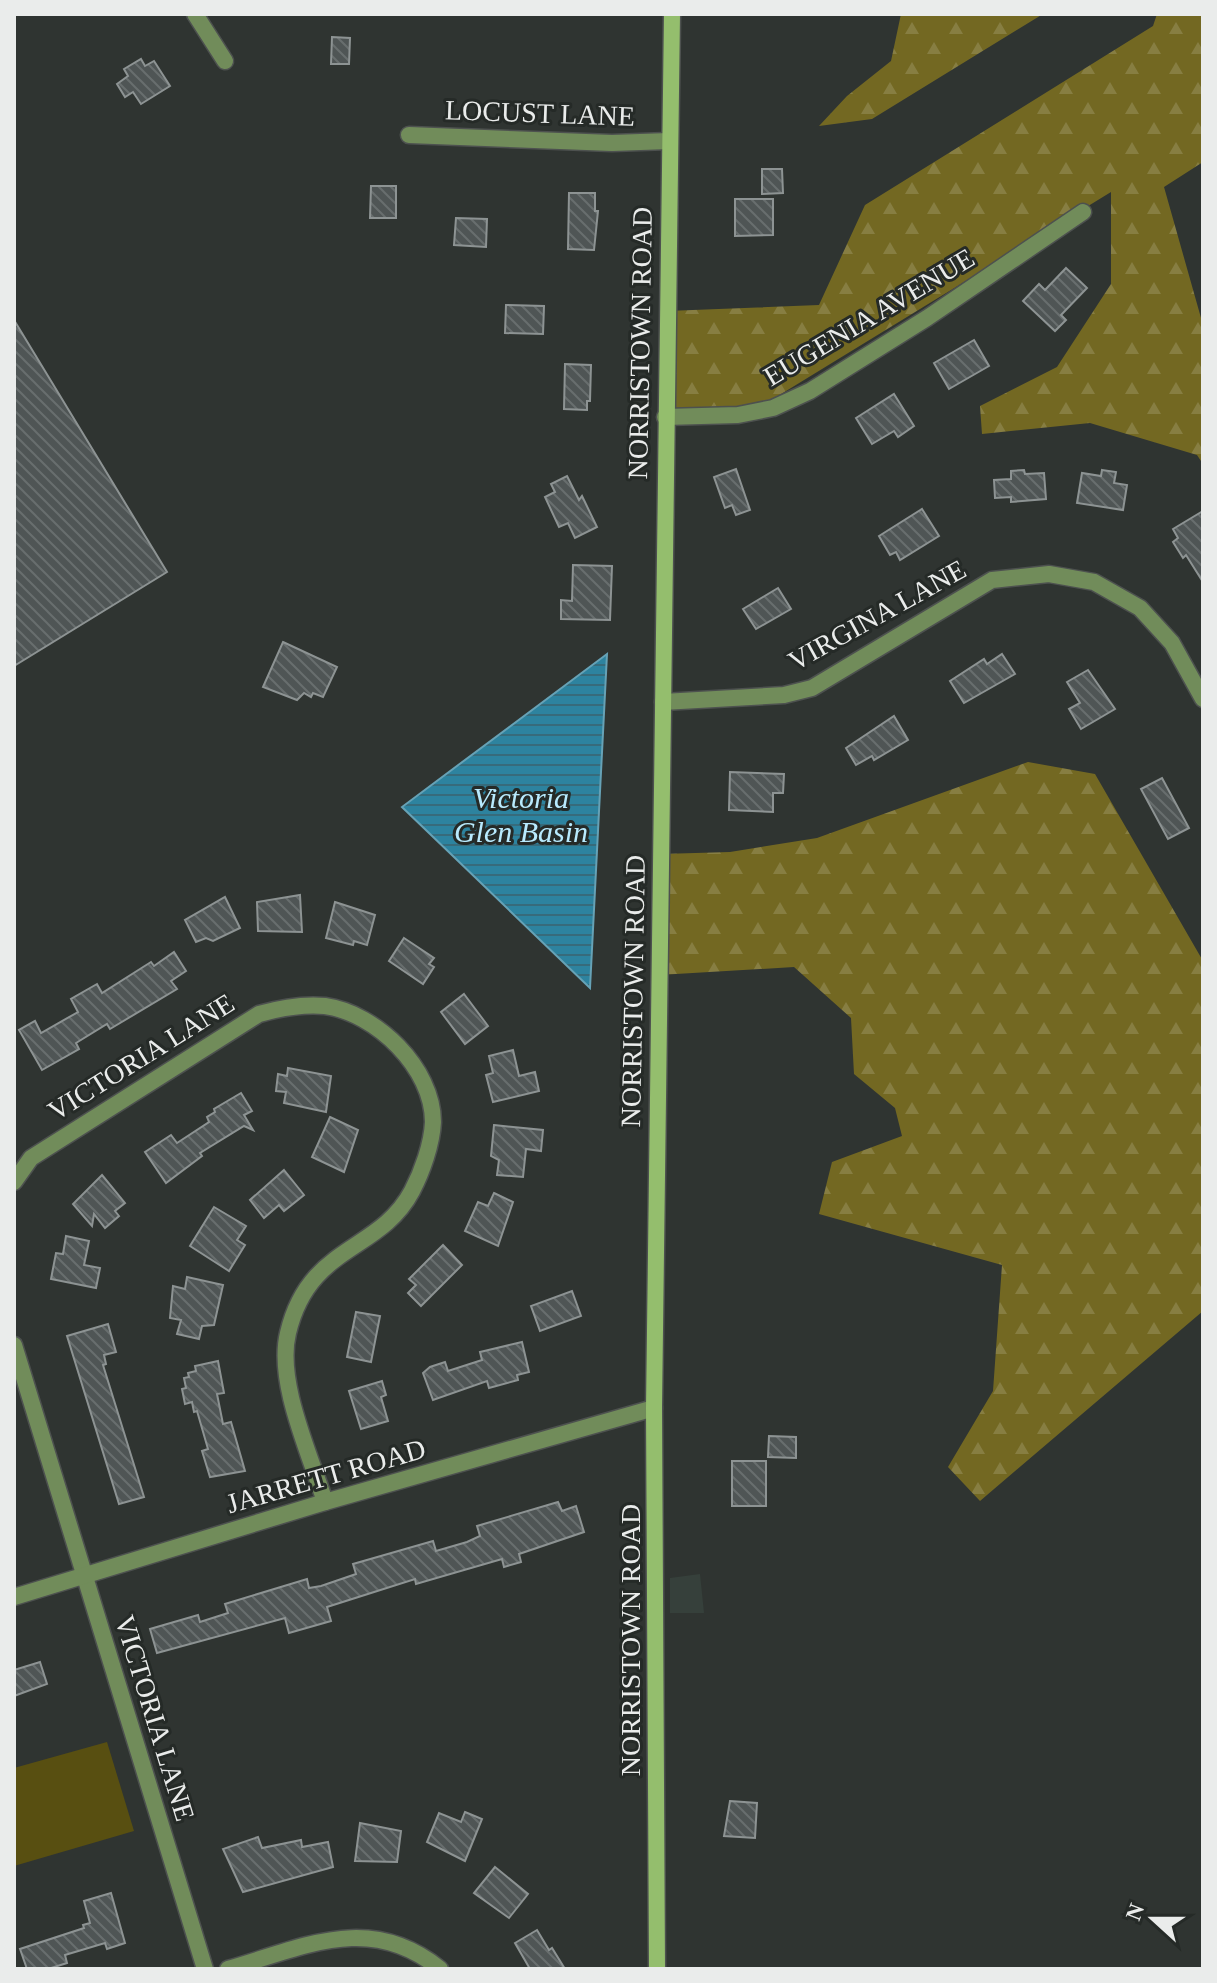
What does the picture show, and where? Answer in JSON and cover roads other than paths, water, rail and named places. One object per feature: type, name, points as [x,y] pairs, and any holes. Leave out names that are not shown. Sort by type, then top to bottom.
[{"type":"main road","name":"NORRISTOWN ROAD","points":[[657,1969],[654,1408],[672,14]]},
{"type":"street","points":[[195,14],[225,61]]},
{"type":"street","name":"LOCUST LANE","points":[[409,135],[612,143],[669,141]]},
{"type":"street","name":"EUGENIA AVENUE","points":[[665,417],[738,415],[773,408],[798,397],[927,318],[1083,212]]},
{"type":"street","name":"VIRGINA LANE","points":[[663,702],[784,695],[812,688],[983,585],[1015,575],[1049,574],[1094,582],[1140,608],[1172,643],[1203,699]]},
{"type":"street","name":"VICTORIA LANE","points":[[14,1182],[31,1158],[259,1014],[294,1007],[324,1006],[361,1019],[387,1037],[421,1075],[431,1106],[433,1123],[418,1176],[399,1211],[314,1275],[287,1334],[285,1372],[325,1502]]},
{"type":"street","name":"VICTORIA LANE","points":[[14,1345],[205,1969]]},
{"type":"street","name":"JARRETT ROAD","points":[[14,1597],[325,1502],[654,1408]]},
{"type":"street","points":[[228,1969],[336,1937],[357,1936],[383,1938],[440,1969]]},
{"type":"water","name":"Victoria Glen Basin","points":[[607,654],[590,988],[402,807]]}]
